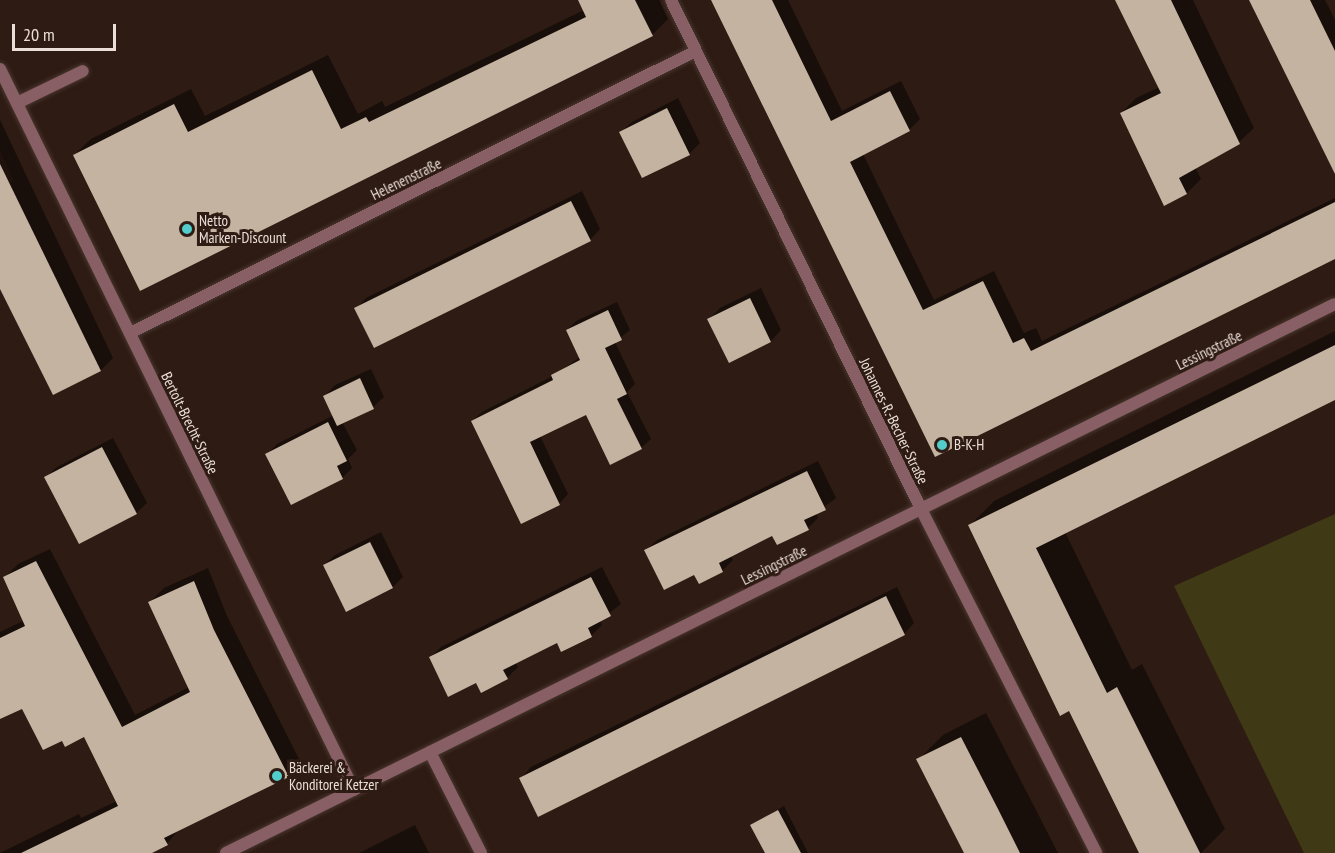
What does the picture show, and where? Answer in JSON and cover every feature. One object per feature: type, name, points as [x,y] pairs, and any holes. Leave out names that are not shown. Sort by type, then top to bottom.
[{"type":"street","name":"Johannes-R.-Becher-Straße","points":[[671,0],[921,509],[1096,853]]},
{"type":"street","name":"Helenenstraße","points":[[130,333],[696,51]]},
{"type":"street","name":"Bertolt-Brecht-Straße","points":[[0,69],[4,85],[17,103],[354,790]]},
{"type":"street","points":[[17,103],[83,71]]},
{"type":"street","name":"Lessingstraße","points":[[226,853],[1335,304]]},
{"type":"street","points":[[430,752],[481,853]]},
{"type":"shaded area","points":[[0,150],[14,181],[0,186]]},
{"type":"shaded area","points":[[1335,514],[1335,853],[1304,853],[1174,586]]},
{"type":"building","name":"Netto Marken-Discount","points":[[578,0],[635,0],[653,36],[140,291],[73,155],[174,104],[188,132],[312,70],[341,129],[366,117],[369,122],[586,17]]},
{"type":"building","points":[[711,0],[772,0],[831,121],[890,91],[910,131],[850,162],[923,310],[983,281],[1013,343],[1024,338],[1031,351],[1335,202],[1335,259],[935,457]]},
{"type":"building","points":[[1115,0],[1171,0],[1240,144],[1179,178],[1187,194],[1164,206],[1120,113],[1161,93]]},
{"type":"building","points":[[1249,0],[1310,0],[1335,51],[1335,174]]},
{"type":"building","points":[[667,108],[690,155],[642,178],[619,132]]},
{"type":"building","points":[[0,164],[101,371],[53,395],[0,289]]},
{"type":"building","points":[[571,201],[591,241],[374,348],[354,308]]},
{"type":"building","points":[[750,298],[771,342],[729,363],[707,319]]},
{"type":"building","points":[[608,310],[622,340],[605,348],[627,394],[617,399],[642,449],[610,465],[586,415],[530,442],[560,505],[521,524],[471,421],[553,380],[551,375],[580,360],[566,330]]},
{"type":"building","points":[[1335,345],[1335,400],[1036,548],[1107,693],[1117,687],[1200,853],[1139,853],[1069,711],[1060,716],[968,525]]},
{"type":"building","points":[[360,378],[374,409],[337,426],[323,396]]},
{"type":"building","points":[[328,422],[347,461],[337,466],[343,479],[291,505],[265,454]]},
{"type":"building","points":[[102,447],[137,514],[79,544],[44,477]]},
{"type":"building","points":[[807,471],[826,510],[804,520],[809,530],[777,545],[772,536],[719,563],[723,572],[699,584],[694,575],[664,590],[644,550]]},
{"type":"building","points":[[370,542],[393,588],[346,612],[323,565]]},
{"type":"building","points":[[36,561],[122,727],[190,692],[148,602],[194,581],[214,630],[289,777],[164,838],[168,845],[152,853],[21,853],[118,806],[84,737],[65,747],[62,741],[43,750],[22,709],[0,719],[0,638],[25,626],[3,577]]},
{"type":"building","points":[[591,577],[611,616],[588,628],[592,637],[561,652],[557,643],[503,670],[508,679],[481,693],[476,683],[448,697],[429,657]]},
{"type":"building","points":[[886,596],[905,635],[538,817],[519,778]]},
{"type":"building","points":[[961,737],[1020,853],[964,853],[916,759]]},
{"type":"building","points":[[778,810],[801,853],[765,853],[750,825]]},
{"type":"place","name":"Netto Marken-Discount","points":[[187,229]]},
{"type":"place","name":"B-K-H","points":[[942,445]]},
{"type":"place","name":"Bäckerei & Konditorei Ketzer","points":[[277,776]]}]
